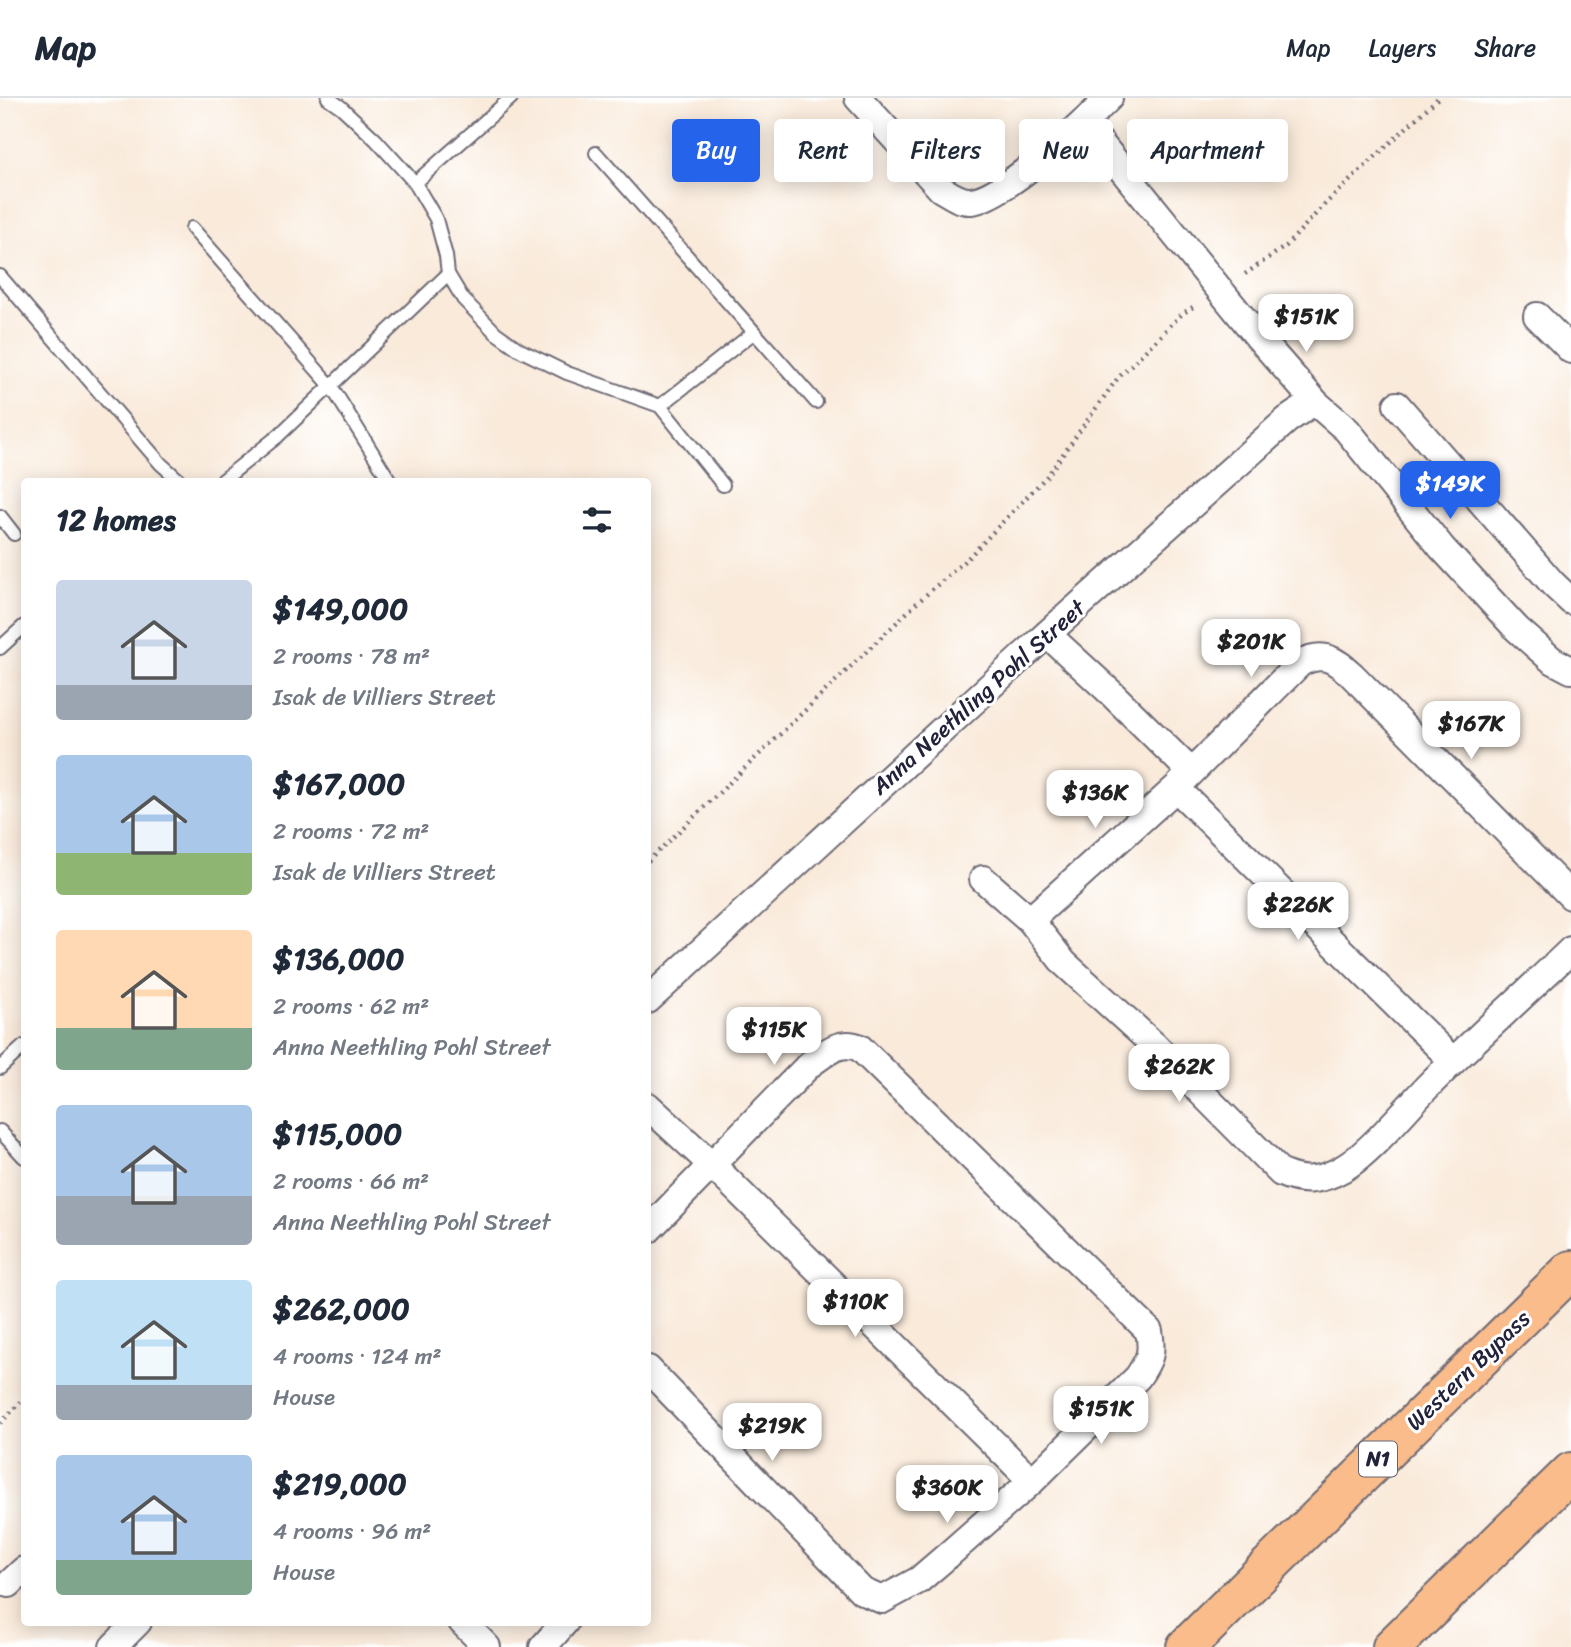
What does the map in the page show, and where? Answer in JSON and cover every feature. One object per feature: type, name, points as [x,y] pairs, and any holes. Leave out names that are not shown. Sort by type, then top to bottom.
[{"type":"highway","name":"Western Bypass","points":[[1186,1647],[1571,1270]]},
{"type":"highway","points":[[1392,1647],[1571,1472]]},
{"type":"street","points":[[858,98],[941,189],[956,198],[969,201],[999,191],[1019,175]]},
{"type":"street","points":[[1088,119],[1109,98]]},
{"type":"street","points":[[1113,159],[1259,338],[1316,403],[1347,430],[1442,548],[1517,629],[1552,660],[1571,670]]},
{"type":"street","points":[[1537,316],[1571,350]]},
{"type":"street","name":"Anna Neethling Pohl Street","points":[[651,997],[1047,634],[1287,420],[1316,403]]},
{"type":"street","points":[[1397,405],[1553,584],[1571,601]]},
{"type":"street","points":[[1047,634],[1110,692],[1183,780],[1453,1062]]},
{"type":"street","points":[[1030,920],[1183,780],[1300,663],[1326,657],[1335,660],[1571,896]]},
{"type":"street","points":[[983,879],[1030,920],[1064,963],[1153,1044],[1281,1173],[1295,1179],[1314,1180],[1345,1167],[1356,1158],[1571,950]]},
{"type":"street","points":[[651,1227],[810,1064],[835,1047],[851,1044],[860,1048],[1149,1331],[1152,1348],[1148,1362],[1138,1377],[1032,1481],[919,1580],[882,1600],[862,1591],[651,1371]]},
{"type":"street","points":[[651,1109],[711,1164],[1032,1481]]},
{"type":"street","points":[[113,1647],[134,1626]]},
{"type":"street","points":[[467,1626],[487,1647]]},
{"type":"street","points":[[543,1647],[561,1626]]},
{"type":"lane","points":[[328,98],[376,139],[415,183],[436,219],[446,256],[447,274],[463,299],[496,333],[520,350],[567,373],[660,406],[723,485]]},
{"type":"lane","points":[[415,183],[511,98]]},
{"type":"lane","points":[[596,153],[816,402]]},
{"type":"lane","points":[[192,228],[331,386],[388,478]]},
{"type":"lane","points":[[226,478],[278,436],[447,274]]},
{"type":"lane","points":[[0,276],[161,464],[177,478]]},
{"type":"lane","points":[[660,406],[753,333]]},
{"type":"lane","points":[[0,516],[14,534]]},
{"type":"lane","points":[[0,648],[21,629]]},
{"type":"lane","points":[[0,1069],[21,1049]]},
{"type":"lane","points":[[0,1132],[21,1154]]},
{"type":"path","points":[[1239,278],[1286,246],[1326,203],[1438,98]]},
{"type":"path","points":[[651,858],[918,602],[969,557],[1048,475],[1117,379],[1182,314],[1205,300]]},
{"type":"path","points":[[0,1423],[21,1402]]}]
